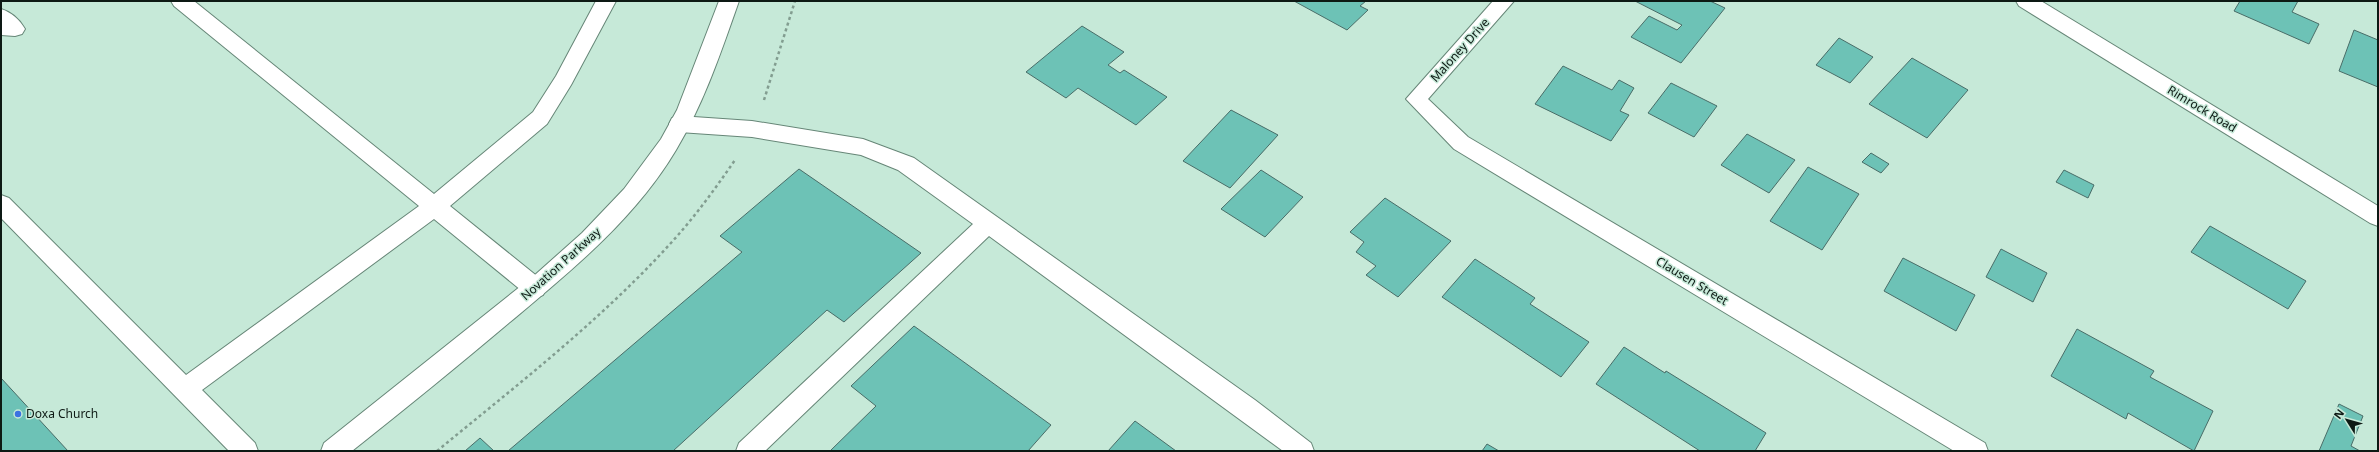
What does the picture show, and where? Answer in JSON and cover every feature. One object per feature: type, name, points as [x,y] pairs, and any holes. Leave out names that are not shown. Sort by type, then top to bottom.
[{"type":"street","points":[[181,1],[535,288]]},
{"type":"street","points":[[185,389],[435,206],[540,118],[564,80],[606,1]]},
{"type":"street","name":"Novation Parkway","points":[[333,451],[579,251],[626,203],[668,145],[695,95],[729,1]]},
{"type":"street","name":"Maloney Drive","points":[[1416,99],[1504,1]]},
{"type":"street","name":"Rimrock Road","points":[[2026,1],[2378,217]]},
{"type":"street","points":[[1,16],[14,29],[1,28]]},
{"type":"street","name":"Clausen Street","points":[[1416,99],[1461,143],[1976,451]]},
{"type":"street","points":[[679,124],[752,129],[863,147],[906,164],[1246,408],[1302,451]]},
{"type":"street","points":[[1,204],[246,451]]},
{"type":"street","points":[[748,451],[988,223]]},
{"type":"path","points":[[437,451],[603,312],[642,277],[684,231],[713,193],[741,150],[752,129],[771,79],[795,1]]},
{"type":"building","points":[[1294,1],[1366,1],[1360,6],[1368,10],[1347,30]]},
{"type":"building","points":[[1635,1],[1710,1],[1725,8],[1681,63],[1631,37],[1649,16],[1677,30],[1682,25]]},
{"type":"building","points":[[2240,1],[2298,1],[2292,12],[2319,24],[2309,44],[2234,11]]},
{"type":"building","points":[[1082,26],[1124,52],[1108,65],[1120,73],[1124,70],[1167,97],[1136,125],[1078,88],[1066,98],[1026,72]]},
{"type":"building","points":[[2354,30],[2378,40],[2378,87],[2339,71]]},
{"type":"building","points":[[1839,38],[1873,57],[1850,83],[1816,65]]},
{"type":"building","points":[[1912,58],[1968,90],[1927,138],[1869,104]]},
{"type":"building","points":[[1563,66],[1612,90],[1619,80],[1634,88],[1620,111],[1629,115],[1611,141],[1535,104]]},
{"type":"building","points":[[1671,83],[1717,106],[1694,137],[1648,113]]},
{"type":"building","points":[[1231,110],[1278,135],[1230,188],[1183,161]]},
{"type":"building","points":[[1747,134],[1795,160],[1769,193],[1721,165]]},
{"type":"building","points":[[1871,153],[1889,164],[1881,173],[1862,162]]},
{"type":"building","points":[[1808,167],[1859,194],[1822,250],[1770,221]]},
{"type":"building","points":[[799,169],[921,253],[844,322],[827,310],[673,451],[508,451],[742,252],[720,236]]},
{"type":"building","points":[[1261,170],[1303,197],[1265,237],[1221,209]]},
{"type":"building","points":[[2064,170],[2094,185],[2088,198],[2056,182]]},
{"type":"building","points":[[1385,198],[1451,241],[1398,297],[1366,275],[1376,266],[1356,252],[1364,242],[1350,232]]},
{"type":"building","points":[[2210,226],[2306,281],[2288,309],[2191,252]]},
{"type":"building","points":[[2001,249],[2047,273],[2033,302],[1986,277]]},
{"type":"building","points":[[1903,258],[1975,295],[1956,331],[1884,291]]},
{"type":"building","points":[[1475,259],[1535,298],[1530,304],[1589,342],[1561,377],[1442,297]]},
{"type":"building","points":[[914,326],[1051,425],[1028,451],[830,451],[876,406],[851,386]]},
{"type":"building","points":[[2077,329],[2154,371],[2150,377],[2213,411],[2194,451],[2128,413],[2126,419],[2051,376]]},
{"type":"building","points":[[1624,347],[1665,373],[1666,371],[1766,433],[1755,451],[1700,451],[1596,384]]},
{"type":"building","name":"Doxa Church","points":[[1,378],[68,451],[1,451]]},
{"type":"building","points":[[2339,404],[2363,416],[2351,446],[2360,451],[2319,451]]},
{"type":"building","points":[[1135,421],[1176,451],[1108,451]]},
{"type":"building","points":[[480,438],[494,451],[465,451]]},
{"type":"building","points":[[1487,444],[1499,451],[1482,451]]},
{"type":"place","name":"Doxa Church","points":[[18,414]]}]
